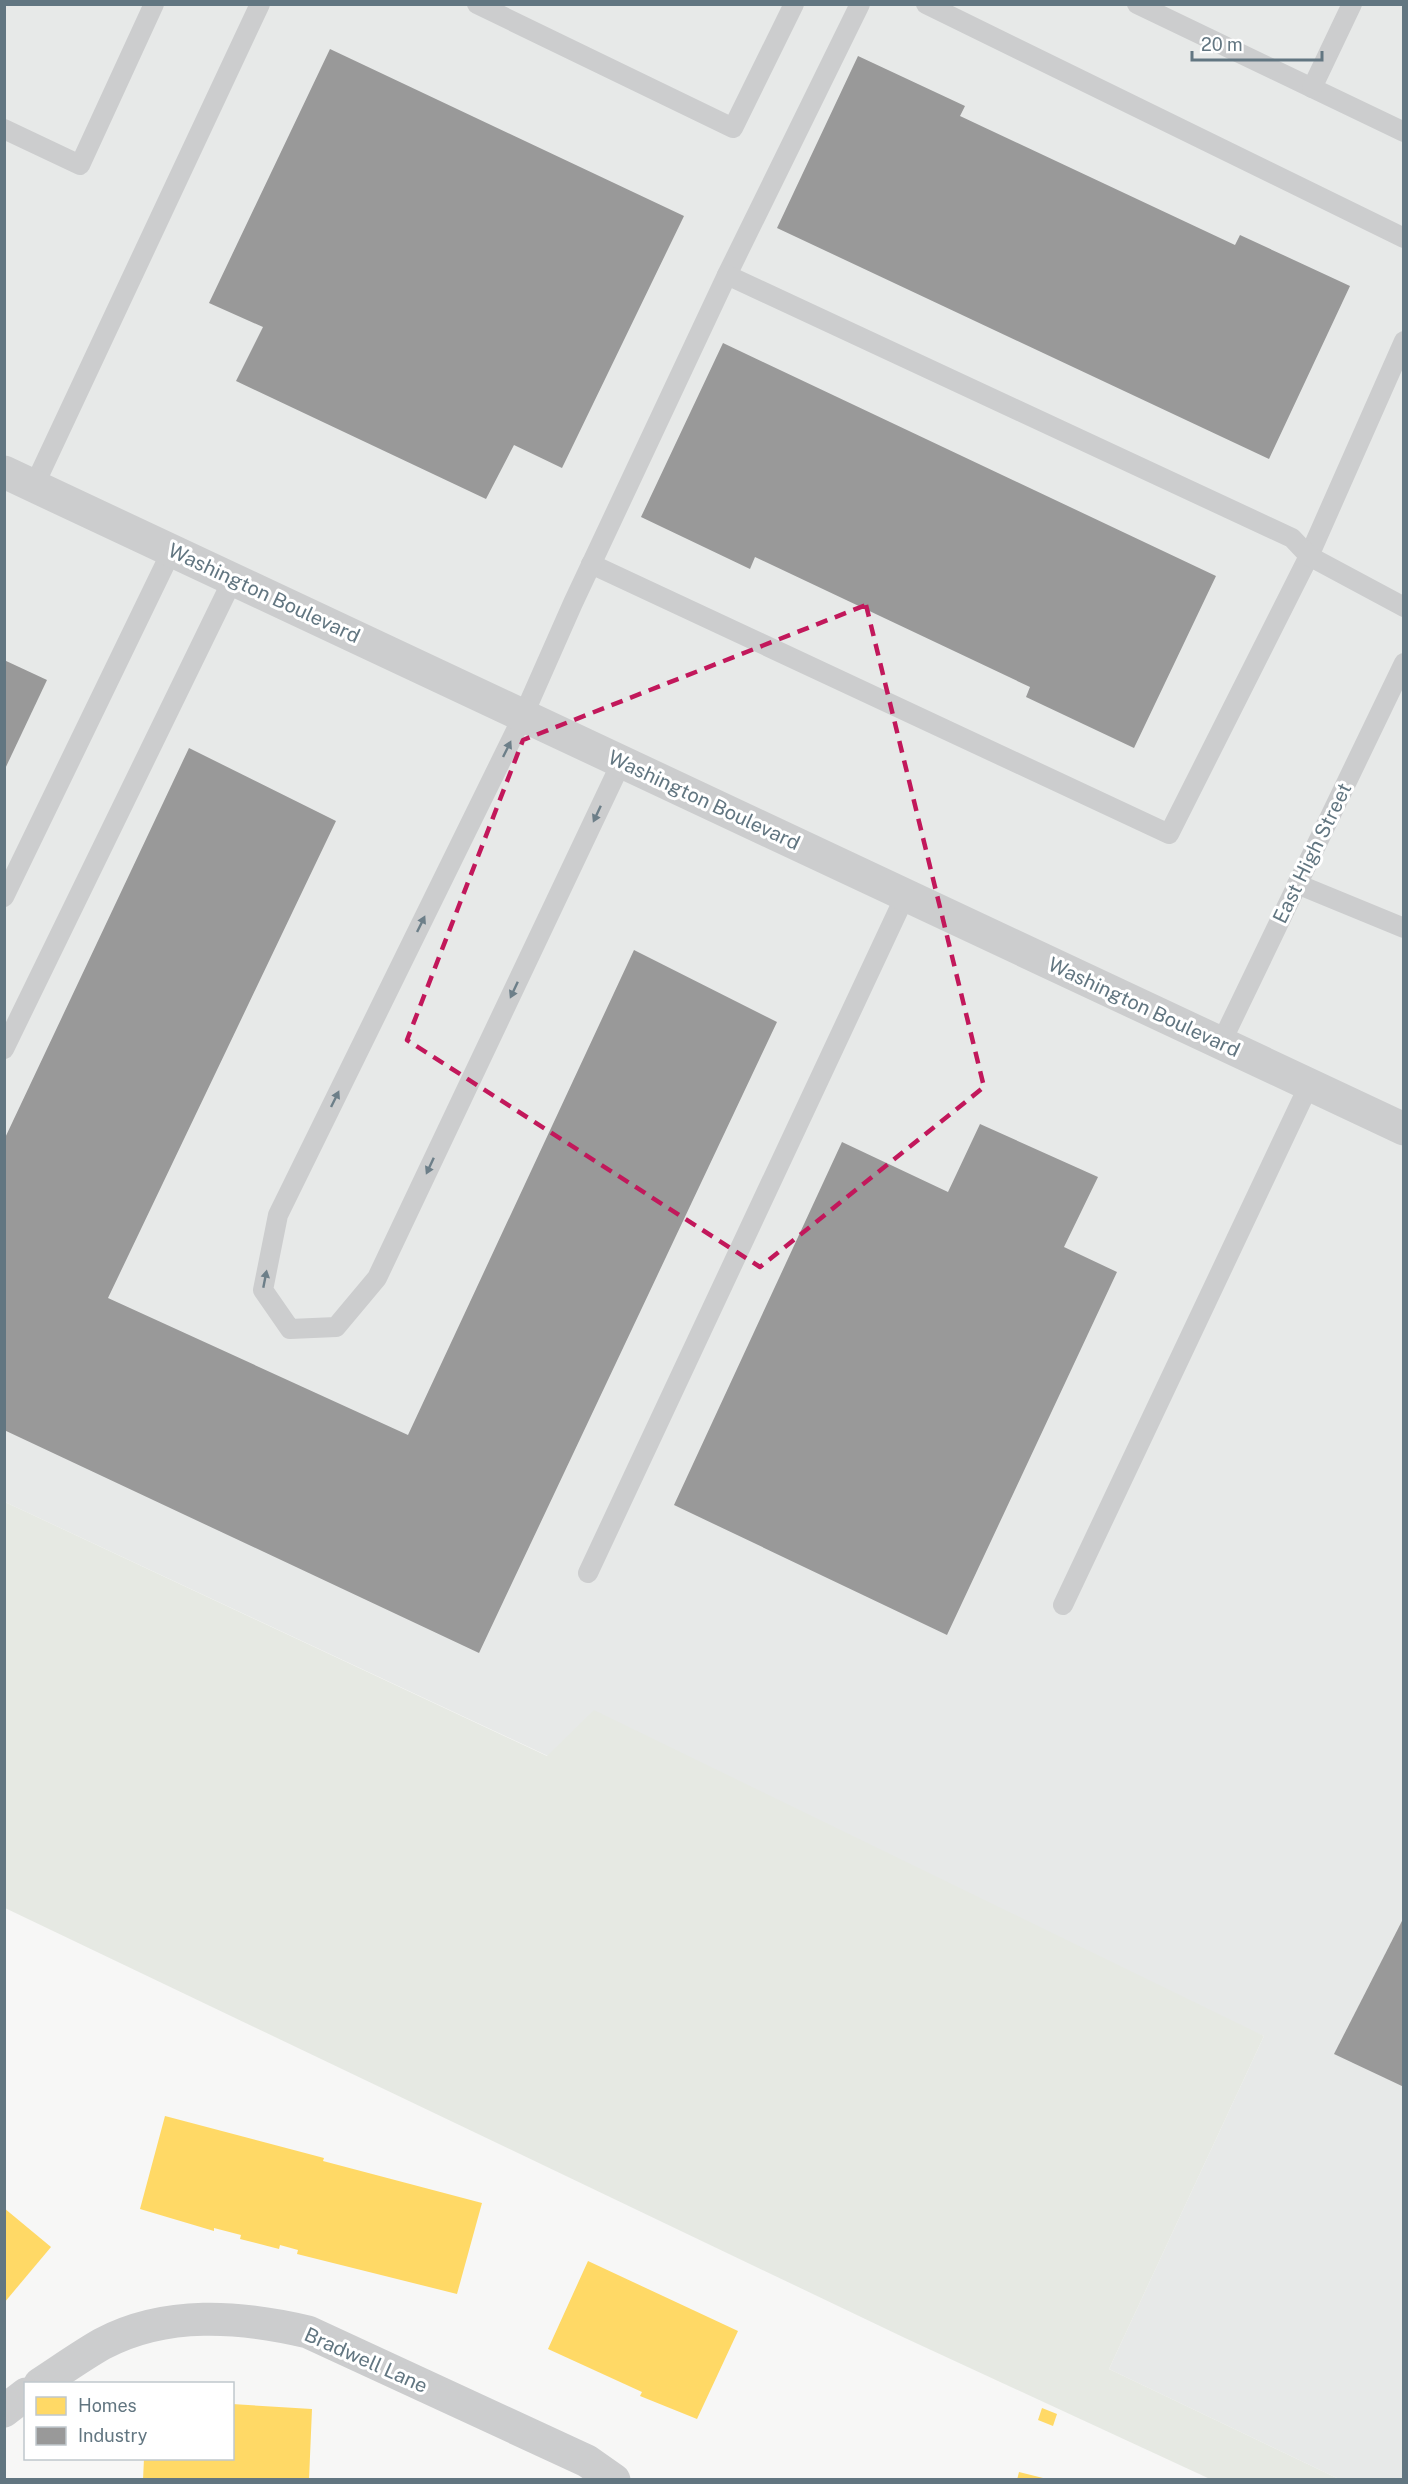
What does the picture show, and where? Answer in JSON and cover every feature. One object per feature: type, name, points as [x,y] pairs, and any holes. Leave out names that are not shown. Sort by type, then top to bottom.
[{"type":"street","name":"Washington Boulevard","points":[[4,472],[524,714],[1404,1129]]},
{"type":"street","name":"Bradwell Lane","points":[[43,2382],[103,2344],[149,2326],[191,2319],[264,2322],[308,2332],[588,2461],[614,2480]]},
{"type":"street","points":[[4,2411],[24,2396]]},
{"type":"lane","points":[[4,129],[80,165],[154,4]]},
{"type":"lane","points":[[34,486],[260,4]]},
{"type":"lane","points":[[477,4],[733,128],[794,4]]},
{"type":"lane","points":[[622,761],[377,1278],[336,1328],[290,1329],[263,1290],[278,1215],[524,714],[591,564],[727,275],[860,4]]},
{"type":"lane","points":[[926,4],[1404,238]]},
{"type":"lane","points":[[1137,4],[1404,132]]},
{"type":"lane","points":[[1312,88],[1352,4]]},
{"type":"lane","points":[[727,275],[1292,538],[1309,556],[1404,607]]},
{"type":"lane","points":[[591,564],[1169,834],[1309,556],[1404,340]]},
{"type":"lane","points":[[4,897],[172,550]]},
{"type":"lane","points":[[4,1049],[233,579]]},
{"type":"lane","name":"East High Street","points":[[1221,1043],[1403,664]]},
{"type":"lane","points":[[1298,884],[1404,928]]},
{"type":"lane","points":[[588,1574],[906,894]]},
{"type":"lane","points":[[1063,1605],[1309,1085]]},
{"type":"highlighted area","points":[[866,605],[984,1087],[760,1267],[407,1040],[523,740]]},
{"type":"shaded area","points":[[5,5],[1403,5],[1403,2479],[1339,2479],[1109,2369],[1264,2036],[548,1756],[5,1502]]},
{"type":"shaded area","points":[[5,1502],[547,1756],[594,1710],[1264,2036],[1109,2369],[1339,2479],[1210,2479],[905,2338],[5,1908]]},
{"type":"building: Homes","points":[[165,2116],[482,2203],[457,2294],[297,2254],[298,2250],[280,2245],[279,2249],[240,2239],[241,2235],[214,2228],[214,2231],[140,2209]]},
{"type":"building: Homes","points":[[4,2208],[51,2247],[4,2303]]},
{"type":"building: Homes","points":[[588,2261],[738,2331],[697,2419],[640,2396],[642,2392],[548,2349]]},
{"type":"building: Homes","points":[[234,2404],[312,2409],[309,2480],[143,2480],[144,2460],[234,2460]]},
{"type":"building: Homes","points":[[1042,2408],[1057,2414],[1053,2426],[1038,2420]]},
{"type":"building: Homes","points":[[1019,2472],[1047,2479],[1047,2480],[1017,2480]]},
{"type":"building: Industry","points":[[330,49],[684,216],[562,468],[514,445],[486,499],[236,381],[263,327],[209,303]]},
{"type":"building: Industry","points":[[858,56],[965,106],[960,116],[1235,245],[1240,235],[1350,286],[1269,459],[777,228]]},
{"type":"building: Industry","points":[[723,343],[1216,576],[1134,748],[1026,697],[1030,687],[755,557],[750,569],[641,517]]},
{"type":"building: Industry","points":[[4,660],[47,680],[4,771]]},
{"type":"building: Industry","points":[[189,748],[336,821],[108,1298],[408,1435],[634,950],[777,1022],[479,1653],[4,1430],[4,1140]]},
{"type":"building: Industry","points":[[980,1124],[1098,1177],[1064,1247],[1117,1272],[947,1635],[674,1505],[842,1142],[948,1192]]},
{"type":"building: Industry","points":[[1404,1917],[1404,2087],[1334,2054]]}]
